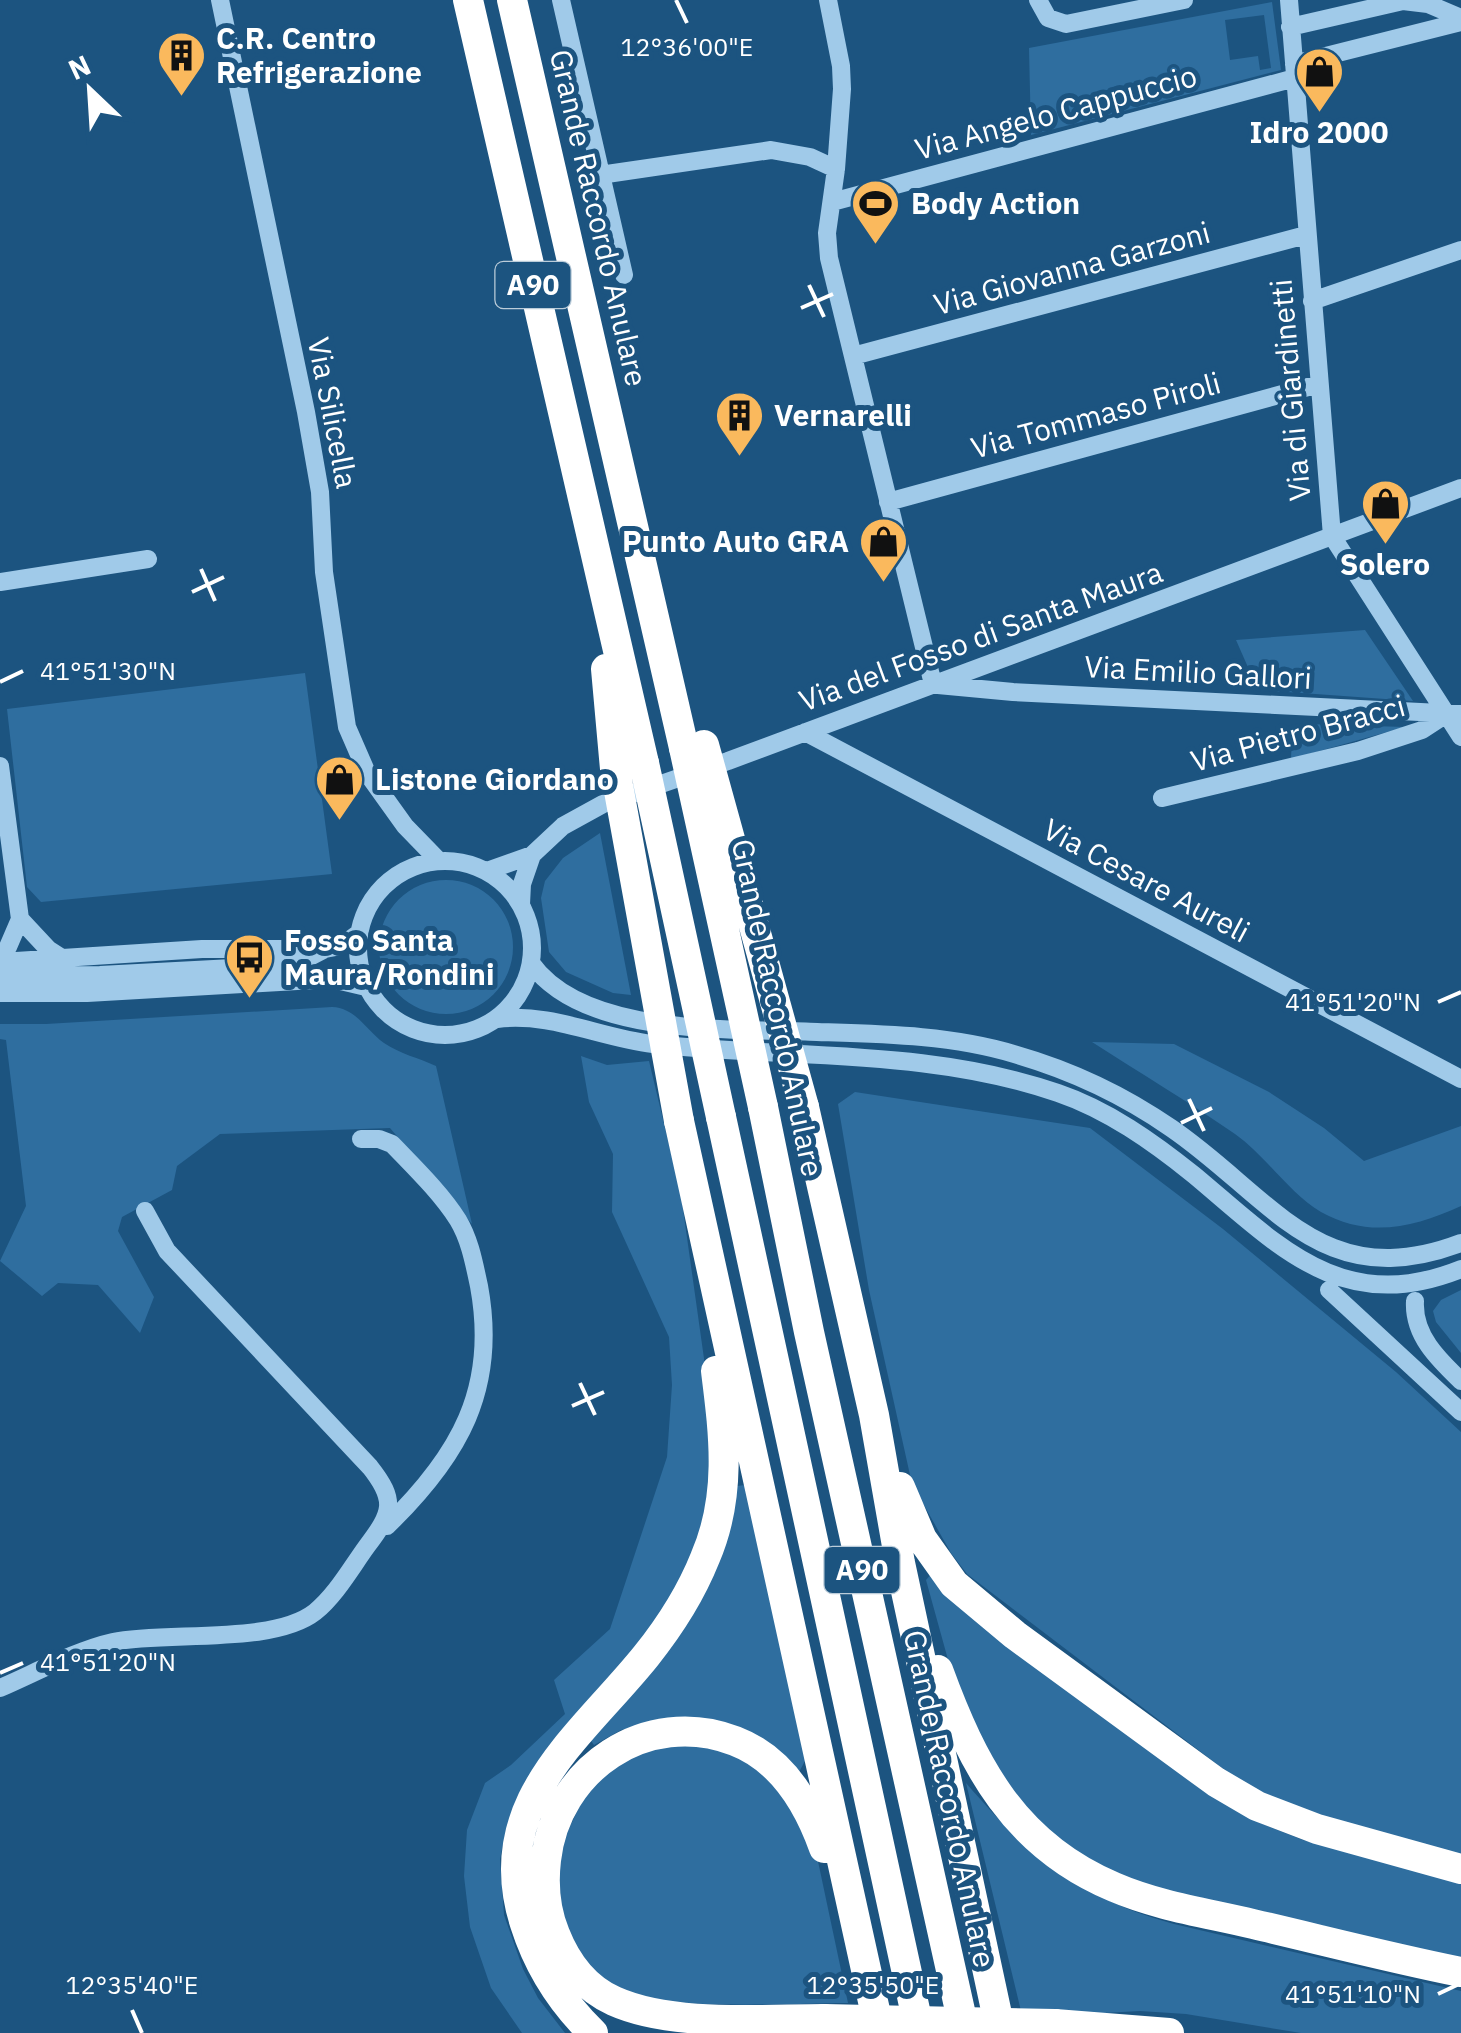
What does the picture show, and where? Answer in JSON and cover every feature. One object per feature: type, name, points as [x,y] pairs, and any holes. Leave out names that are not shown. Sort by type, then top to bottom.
[{"type":"highway","name":"A90","points":[[468,0],[599,571],[629,766],[721,1117],[920,2033]]},
{"type":"highway","name":"Grande Raccordo Anulare","points":[[512,0],[642,569],[694,746],[809,1332],[965,2033]]},
{"type":"highway","points":[[694,746],[804,1107],[874,1415],[900,1563],[1001,2033]]},
{"type":"highway","points":[[629,766],[679,1121],[880,2033]]},
{"type":"highway","points":[[593,2033],[558,1991],[531,1940],[518,1899],[519,1838],[546,1772],[648,1653],[678,1610],[706,1558],[720,1514],[725,1472],[715,1351],[718,1298]]},
{"type":"highway","points":[[874,1415],[907,1506],[931,1555],[954,1584],[1014,1635],[1216,1782],[1257,1806],[1340,1837],[1461,1870]]},
{"type":"highway","points":[[900,1563],[972,1754],[1004,1805],[1052,1850],[1096,1879],[1161,1903],[1461,1972]]},
{"type":"highway","points":[[867,1974],[808,1806],[785,1777],[753,1751],[714,1735],[673,1734],[641,1740],[618,1749],[584,1774],[566,1798],[550,1833],[544,1894],[558,1943],[588,1984],[614,2001],[659,2012],[722,2018],[1054,2024],[1168,2033]]},
{"type":"street","name":"Via Silicella","points":[[220,0],[320,492],[324,572],[345,720],[360,761],[404,826],[439,861]]},
{"type":"street","points":[[562,0],[624,275]]},
{"type":"street","points":[[828,0],[841,66],[828,248],[933,684]]},
{"type":"street","points":[[1038,0],[1048,18],[1060,24],[1184,0]]},
{"type":"street","name":"Via di Giardinetti","points":[[1289,0],[1332,536],[1454,715],[1461,738]]},
{"type":"street","points":[[1290,27],[1394,1],[1428,4],[1461,20]]},
{"type":"street","name":"Via Angelo Cappuccio","points":[[832,202],[1461,20]]},
{"type":"street","points":[[600,175],[771,150],[796,153],[836,169]]},
{"type":"street","name":"Via Giovanna Garzoni","points":[[853,356],[1306,234]]},
{"type":"street","points":[[1312,301],[1461,250]]},
{"type":"street","name":"Via Tommaso Piroli","points":[[888,502],[1320,384]]},
{"type":"street","name":"Via del Fosso di Santa Maura","points":[[487,872],[532,855],[563,826],[603,804],[1461,488]]},
{"type":"street","points":[[0,582],[148,559]]},
{"type":"street","points":[[1001,658],[1013,692]]},
{"type":"street","name":"Via Emilio Gallori","points":[[933,684],[1013,692],[1454,715]]},
{"type":"street","name":"Via Pietro Bracci","points":[[1162,798],[1358,751],[1454,715]]},
{"type":"street","name":"Via Cesare Aureli","points":[[805,732],[1461,1079]]},
{"type":"street","points":[[0,766],[20,918],[0,959]]},
{"type":"street","points":[[399,874],[407,858],[404,826]]},
{"type":"street","points":[[520,904],[532,855]]},
{"type":"street","points":[[497,1019],[518,997],[531,963],[530,929],[520,904],[506,885],[472,865],[439,861],[399,874],[372,899],[359,933],[358,960],[366,987],[393,1019],[418,1032],[459,1034],[497,1019],[549,1020],[648,1044],[906,1061],[998,1074],[1074,1099],[1126,1126],[1191,1173],[1260,1232],[1324,1273],[1356,1282],[1397,1284],[1461,1269]]},
{"type":"street","points":[[20,918],[48,949],[62,958]]},
{"type":"street","points":[[0,959],[325,948],[341,946],[359,933]]},
{"type":"street","points":[[0,976],[273,966],[300,962],[325,948]]},
{"type":"street","points":[[531,963],[545,981],[560,990],[633,1019],[676,1025],[930,1039],[990,1048],[1047,1063],[1150,1114],[1294,1227],[1330,1247],[1356,1256],[1390,1259],[1414,1257],[1461,1243]]},
{"type":"street","points":[[0,993],[100,992],[332,979],[366,987]]},
{"type":"street","points":[[0,1688],[112,1642],[273,1629],[312,1614],[459,1439],[481,1378],[485,1332],[472,1255],[459,1222],[392,1144],[379,1139],[361,1140]]},
{"type":"street","points":[[144,1211],[167,1252],[378,1478],[390,1506],[372,1540]]},
{"type":"street","points":[[1329,1290],[1461,1412]]},
{"type":"street","points":[[1415,1301],[1422,1336],[1461,1381]]},
{"type":"shaded area","points":[[1272,2],[1281,70],[1031,135],[1029,48]],"holes":[[[1264,15],[1271,68],[1260,70],[1258,56],[1230,60],[1225,20]]]},
{"type":"shaded area","points":[[1365,630],[1413,701],[1258,690],[1236,640]]},
{"type":"shaded area","points":[[305,673],[332,874],[41,902],[27,887],[7,709]]},
{"type":"shaded area","points":[[1305,724],[1405,727],[1291,759],[1292,735],[1304,735]]},
{"type":"shaded area","points":[[600,833],[631,995],[613,993],[566,972],[549,952],[541,898],[545,881],[563,858]]},
{"type":"shaded area","points":[[446,880],[472,885],[493,900],[508,921],[513,947],[508,973],[493,994],[472,1009],[446,1014],[420,1009],[399,994],[384,973],[379,947],[384,921],[399,900],[420,885]]},
{"type":"shaded area","points":[[332,1007],[354,1015],[390,1047],[436,1066],[472,1224],[390,1128],[220,1134],[177,1166],[172,1190],[122,1217],[118,1231],[154,1297],[140,1333],[98,1285],[58,1283],[42,1296],[0,1261],[26,1206],[6,1040],[0,1039],[0,1024]]},
{"type":"shaded area","points":[[1092,1042],[1174,1044],[1269,1092],[1324,1128],[1364,1161],[1461,1126],[1461,1206],[1426,1220],[1374,1228],[1321,1212],[1235,1134]]},
{"type":"shaded area","points":[[581,1056],[607,1065],[649,1061],[681,1195],[709,1394],[714,1468],[696,1547],[672,1603],[525,1781],[506,1829],[500,1859],[504,1915],[523,1969],[538,1998],[565,2033],[522,2033],[491,1988],[470,1927],[464,1876],[467,1830],[485,1783],[511,1765],[565,1714],[554,1680],[610,1629],[667,1457],[672,1385],[669,1337],[612,1212],[613,1154],[589,1102]]},
{"type":"shaded area","points":[[855,1092],[1090,1128],[1223,1229],[1396,1372],[1461,1432],[1461,1861],[1359,1834],[1243,1784],[967,1574],[912,1484],[869,1290],[838,1104]]},
{"type":"shaded area","points":[[1461,1290],[1461,1353],[1436,1322],[1433,1311],[1441,1300]]},
{"type":"shaded area","points":[[745,1485],[806,1759],[799,1772],[649,1723],[621,1730],[594,1745],[588,1737],[737,1486]]},
{"type":"shaded area","points":[[933,1572],[1212,1793],[1260,1823],[1303,1840],[1461,1882],[1461,1958],[1134,1884],[1067,1848],[1006,1790],[955,1685],[926,1580]]},
{"type":"shaded area","points":[[675,1739],[757,1761],[812,1833],[848,2003],[690,2003],[630,1996],[611,1988],[577,1956],[550,1868],[597,1770]]},
{"type":"shaded area","points":[[966,1783],[1034,1853],[1110,1901],[1174,1924],[1461,1991],[1461,2033],[1301,2033],[1186,2014],[1021,2011]]},
{"type":"place","name":"C.R. Centro Refrigerazione","points":[[181,98]]},
{"type":"place","name":"Idro 2000","points":[[1319,114]]},
{"type":"place","name":"Body Action","points":[[876,246]]},
{"type":"place","name":"Vernarelli","points":[[739,458]]},
{"type":"place","name":"Solero","points":[[1385,546]]},
{"type":"place","name":"Punto Auto GRA","points":[[884,584]]},
{"type":"place","name":"Listone Giordano","points":[[340,822]]},
{"type":"place","name":"Fosso Santa Maura/Rondini","points":[[249,1000]]}]
